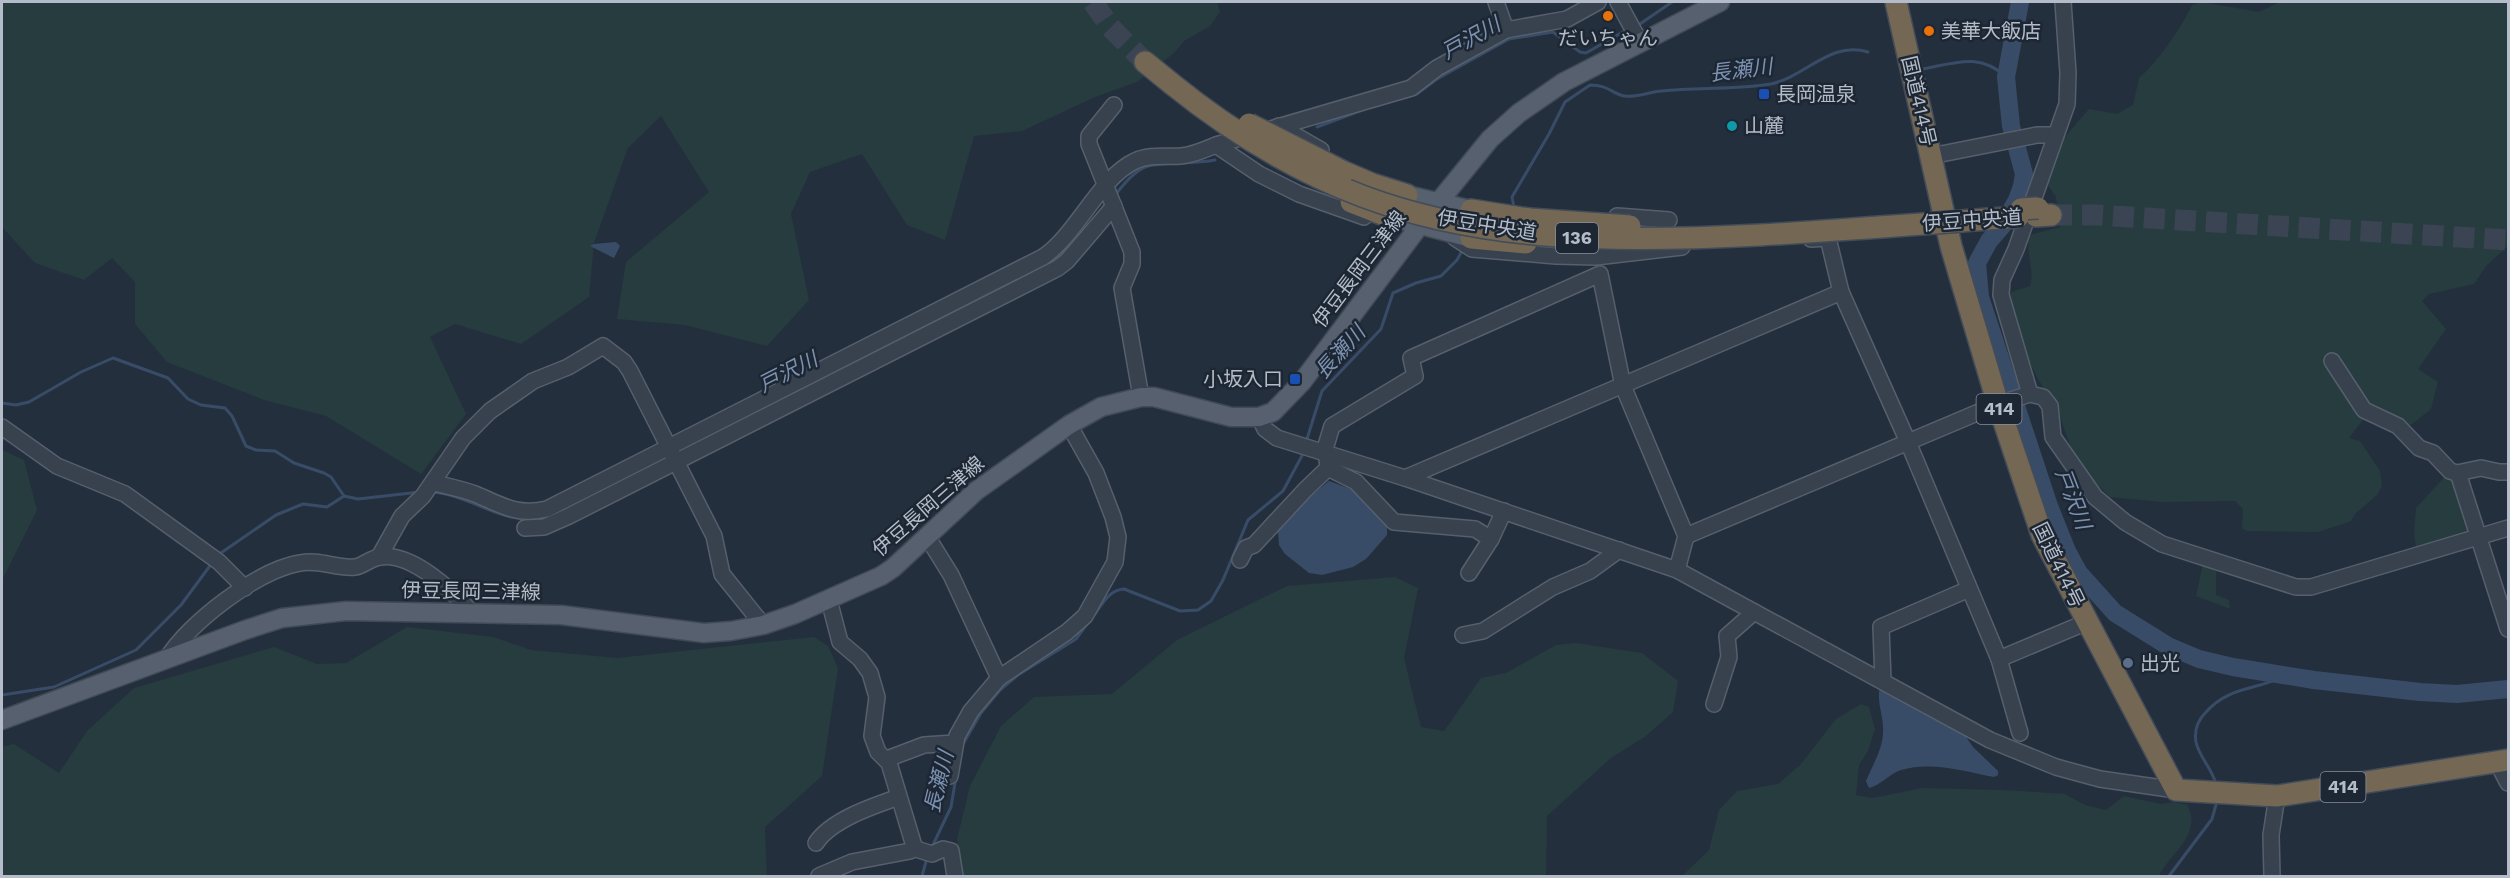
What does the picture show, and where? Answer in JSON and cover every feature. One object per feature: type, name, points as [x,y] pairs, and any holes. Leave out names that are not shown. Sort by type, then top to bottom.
[{"type":"highway","name":"国道414号","points":[[1896,2],[1951,246],[2042,535],[2176,790]]},
{"type":"highway","name":"伊豆中央道","points":[[1146,61],[1224,123],[1299,167],[1363,196],[1387,204],[1504,231],[1578,238],[1679,230],[2031,212]]},
{"type":"highway","name":"伊豆中央道","points":[[1177,86],[1205,102],[1227,119],[1294,158],[1365,190],[1422,208],[1482,221],[1548,230],[1630,234],[1679,230]]},
{"type":"highway","points":[[1177,86],[1196,110],[1224,133],[1265,159],[1333,194],[1387,216]]},
{"type":"highway","points":[[1205,102],[1344,172],[1407,195]]},
{"type":"highway","points":[[1472,210],[1528,219],[1679,230]]},
{"type":"highway","points":[[1471,238],[1590,246],[1679,230]]},
{"type":"highway","name":"414","points":[[2176,790],[2277,795],[2503,761]]},
{"type":"main road","name":"伊豆長岡三津線","points":[[2,720],[245,630],[282,618],[315,613],[346,611],[471,612],[561,615],[704,633],[763,625],[829,600],[881,576],[927,538],[976,491],[1069,425],[1101,407],[1141,397],[1167,399],[1231,417],[1259,417],[1273,412],[1302,382],[1420,225],[1490,139],[1519,113],[1564,82],[1720,2]]},
{"type":"main road","points":[[1407,195],[1472,210]]},
{"type":"main road","points":[[1387,216],[1471,238]]},
{"type":"street","points":[[1496,2],[1506,30]]},
{"type":"street","points":[[434,483],[474,494],[507,508],[526,512],[547,509],[673,454],[1058,268],[1067,261],[1134,162],[1145,157],[1194,154],[1216,145],[1411,88],[1437,68],[1506,30],[1567,19],[1598,2]]},
{"type":"street","points":[[1618,2],[1640,42]]},
{"type":"street","points":[[2026,395],[2001,295],[2002,279],[2016,249],[2054,135],[2065,116],[2068,73],[2062,2]]},
{"type":"street","points":[[1114,105],[1089,136],[1089,144],[1132,252],[1132,264],[1122,288],[1122,296],[1141,397]]},
{"type":"street","points":[[1279,126],[1350,166],[1394,180],[1407,195]]},
{"type":"street","points":[[1931,156],[2037,135],[2054,135]]},
{"type":"street","points":[[1216,145],[1259,174],[1299,194],[1372,220],[1380,220],[1387,216]]},
{"type":"street","points":[[525,528],[553,523],[673,454],[1043,257],[1111,197]]},
{"type":"street","points":[[1472,210],[1495,205],[1584,214],[1679,230]]},
{"type":"street","points":[[1584,214],[1600,274],[1623,386],[1686,536],[1677,570]]},
{"type":"street","points":[[1448,233],[1472,249],[1596,257],[1692,245],[1827,238],[1840,291],[1908,442],[1999,659],[2020,733]]},
{"type":"street","points":[[1240,560],[1246,548],[1254,544],[1290,504],[1324,456],[1332,426],[1415,376],[1410,357],[1600,274]]},
{"type":"street","points":[[1404,478],[1840,291]]},
{"type":"street","points":[[379,557],[402,516],[434,483],[463,438],[498,405],[533,381],[568,367],[603,346],[624,362],[630,371],[714,536],[722,574],[763,625]]},
{"type":"street","points":[[2332,361],[2364,410],[2398,426],[2419,448],[2433,453],[2450,471],[2458,473],[2481,468],[2508,472]]},
{"type":"street","points":[[1686,536],[2001,402],[2026,395],[2043,396],[2049,406],[2053,437],[2095,496],[2125,522],[2162,544],[2296,586],[2311,587],[2508,528]]},
{"type":"street","points":[[1259,417],[1269,434],[1324,456],[1404,478],[1677,570],[1990,740],[2056,767],[2100,779],[2176,790]]},
{"type":"street","points":[[950,776],[955,743],[971,711],[999,678],[1067,633],[1085,616],[1115,562],[1118,537],[1113,517],[1096,473],[1069,425]]},
{"type":"street","points":[[2,426],[57,466],[125,495],[219,562],[245,588]]},
{"type":"street","points":[[1324,456],[1356,482],[1394,522],[1475,530],[1491,539]]},
{"type":"street","points":[[2458,473],[2508,629]]},
{"type":"street","points":[[1469,573],[1491,539],[1504,512]]},
{"type":"street","points":[[927,538],[951,575],[999,678]]},
{"type":"street","points":[[1463,635],[1483,631],[1553,587],[1590,571],[1618,550]]},
{"type":"street","points":[[166,660],[174,646],[194,626],[262,575],[301,562],[355,567],[379,557],[406,560],[426,572],[459,598],[471,612]]},
{"type":"street","points":[[1883,681],[1881,627],[1969,589]]},
{"type":"street","points":[[829,600],[840,642],[860,659],[870,673],[877,696],[872,736],[878,752],[887,759],[899,797],[924,851]]},
{"type":"street","points":[[1714,704],[1729,657],[1726,636],[1754,612]]},
{"type":"street","points":[[1999,659],[2087,622]]},
{"type":"street","points":[[887,759],[924,745],[955,743]]},
{"type":"street","points":[[2503,761],[2508,783]]},
{"type":"street","points":[[2272,876],[2271,835],[2277,795]]},
{"type":"street","points":[[816,843],[822,834],[853,814],[899,797]]},
{"type":"street","points":[[819,876],[852,862],[910,851],[944,849],[951,851],[955,876]]},
{"type":"green space","points":[[2,2],[1217,2],[1220,12],[1210,26],[1184,41],[1174,53],[1137,82],[1095,97],[1022,131],[974,136],[945,240],[907,225],[862,154],[810,172],[791,214],[809,300],[767,346],[685,325],[617,319],[626,262],[709,192],[661,116],[628,148],[594,243],[589,297],[521,344],[455,324],[430,337],[466,414],[421,474],[326,416],[264,400],[167,362],[135,324],[135,282],[112,258],[84,280],[35,263],[2,227]]},
{"type":"green space","points":[[2202,2],[2259,12],[2280,2],[2508,2],[2508,246],[2486,266],[2474,284],[2429,294],[2422,301],[2446,329],[2418,369],[2438,382],[2431,409],[2411,425],[2397,418],[2369,412],[2349,438],[2360,441],[2380,471],[2382,486],[2377,495],[2355,514],[2351,521],[2318,532],[2247,531],[2242,528],[2243,509],[2235,501],[2162,502],[2110,497],[2087,475],[2072,451],[2056,405],[2039,381],[2024,352],[2005,299],[2012,292],[2030,286],[2030,235],[2060,227],[2056,197],[2047,184],[2058,145],[2089,109],[2117,114],[2133,105],[2139,78],[2168,44],[2192,5]]},
{"type":"green space","points":[[2,450],[24,460],[37,510],[3,578]]},
{"type":"green space","points":[[2450,471],[2472,538],[2417,556],[2414,531],[2416,508]]},
{"type":"green space","points":[[2203,564],[2216,571],[2216,595],[2229,600],[2230,609],[2196,596]]},
{"type":"green space","points":[[1395,577],[1418,588],[1404,658],[1421,727],[1444,731],[1481,678],[1506,673],[1556,645],[1576,643],[1642,653],[1678,681],[1673,712],[1646,736],[1611,758],[1547,816],[1546,876],[962,876],[957,839],[970,786],[1001,726],[1034,697],[1112,694],[1177,640],[1287,586]]},
{"type":"green space","points":[[407,627],[493,637],[531,650],[617,658],[814,637],[828,646],[838,668],[822,776],[765,827],[767,876],[2,876],[2,747],[14,744],[59,773],[87,731],[134,688],[274,647],[317,664],[346,663]]},
{"type":"green space","points":[[1861,704],[1869,707],[1875,729],[1868,751],[1859,765],[1856,795],[1873,798],[1923,788],[2003,790],[2065,794],[2085,805],[2106,810],[2124,796],[2161,804],[2173,802],[2187,805],[2191,816],[2188,834],[2184,843],[2159,876],[1682,876],[1709,850],[1719,810],[1737,791],[1778,784],[1800,765],[1836,719]]},
{"type":"water","points":[[616,242],[620,246],[614,258],[590,246],[594,244]]},
{"type":"water","points":[[1329,481],[1353,490],[1387,526],[1387,535],[1366,559],[1353,567],[1322,575],[1309,573],[1285,554],[1279,545],[1278,532],[1285,518]]},
{"type":"water","points":[[1880,686],[1962,731],[1973,747],[1998,771],[1998,775],[1994,777],[1936,767],[1912,767],[1901,770],[1869,788],[1866,781],[1883,738]]},
{"type":"waterway","name":"戸沢川","points":[[1637,26],[1672,2]]},
{"type":"waterway","name":"戸沢川","points":[[2020,2],[2006,77],[2011,126],[2024,174],[2017,200],[1977,263],[1980,297],[2049,506],[2067,551],[2079,573],[2115,613],[2168,646],[2199,659],[2314,680],[2420,692],[2457,694],[2508,689]]},
{"type":"waterway","name":"戸沢川","points":[[1372,107],[1417,94],[1437,79],[1509,39],[1553,32],[1580,52],[1586,53],[1628,29]]},
{"type":"waterway","name":"長瀬川","points":[[1512,209],[1514,207],[1512,197],[1565,102],[1590,85],[1602,86],[1621,95],[1629,96],[1675,90],[1757,86],[1783,80],[1842,51],[1868,52]]},
{"type":"waterway","name":"長瀬川","points":[[1923,69],[1967,61],[1987,64],[2006,77]]},
{"type":"waterway","name":"戸沢川","points":[[1317,127],[1365,109]]},
{"type":"waterway","name":"戸沢川","points":[[1116,194],[1134,174],[1148,166],[1215,160]]},
{"type":"waterway","name":"長瀬川","points":[[1306,442],[1322,391],[1381,329],[1393,293],[1441,276],[1457,260],[1463,249]]},
{"type":"waterway","name":"戸沢川","points":[[1050,264],[1066,251]]},
{"type":"waterway","points":[[2,403],[16,405],[29,402],[81,372],[113,358],[168,378],[188,399],[201,405],[225,408],[232,416],[246,446],[256,450],[275,451],[294,463],[324,473],[331,477],[344,496]]},
{"type":"waterway","name":"戸沢川","points":[[678,451],[830,375]]},
{"type":"waterway","name":"長瀬川","points":[[1095,614],[1110,594],[1124,589],[1180,611],[1198,610],[1211,601],[1223,580],[1248,520],[1283,491],[1304,452]]},
{"type":"waterway","name":"戸沢川","points":[[555,514],[669,456]]},
{"type":"waterway","name":"戸沢川","points":[[344,496],[358,499],[420,492]]},
{"type":"waterway","name":"戸沢川","points":[[432,492],[462,499],[503,515],[533,519],[549,517]]},
{"type":"waterway","points":[[218,555],[276,515],[303,504],[327,507],[344,496]]},
{"type":"waterway","points":[[2,695],[54,687],[136,650],[181,605],[212,563]]},
{"type":"waterway","name":"長瀬川","points":[[963,744],[981,713],[1000,690],[1018,675],[1076,639],[1087,624]]},
{"type":"waterway","points":[[2216,784],[2196,742],[2196,729],[2201,718],[2215,703],[2225,697],[2285,675]]},
{"type":"waterway","name":"長瀬川","points":[[931,849],[951,807],[956,777]]},
{"type":"waterway","points":[[2169,876],[2212,819],[2217,801]]},
{"type":"waterway","name":"長瀬川","points":[[922,876],[927,858]]},
{"type":"tunnel","points":[[1093,2],[1110,27],[1145,62]]},
{"type":"tunnel","points":[[2051,215],[2097,215],[2508,240]]},
{"type":"place","name":"だいちゃん","points":[[1608,16]]},
{"type":"place","name":"美華大飯店","points":[[1929,31]]},
{"type":"place","name":"長岡温泉","points":[[1764,94]]},
{"type":"place","name":"山麓","points":[[1732,126]]},
{"type":"place","name":"小坂入口","points":[[1295,379]]},
{"type":"place","name":"出光","points":[[2128,663]]}]
